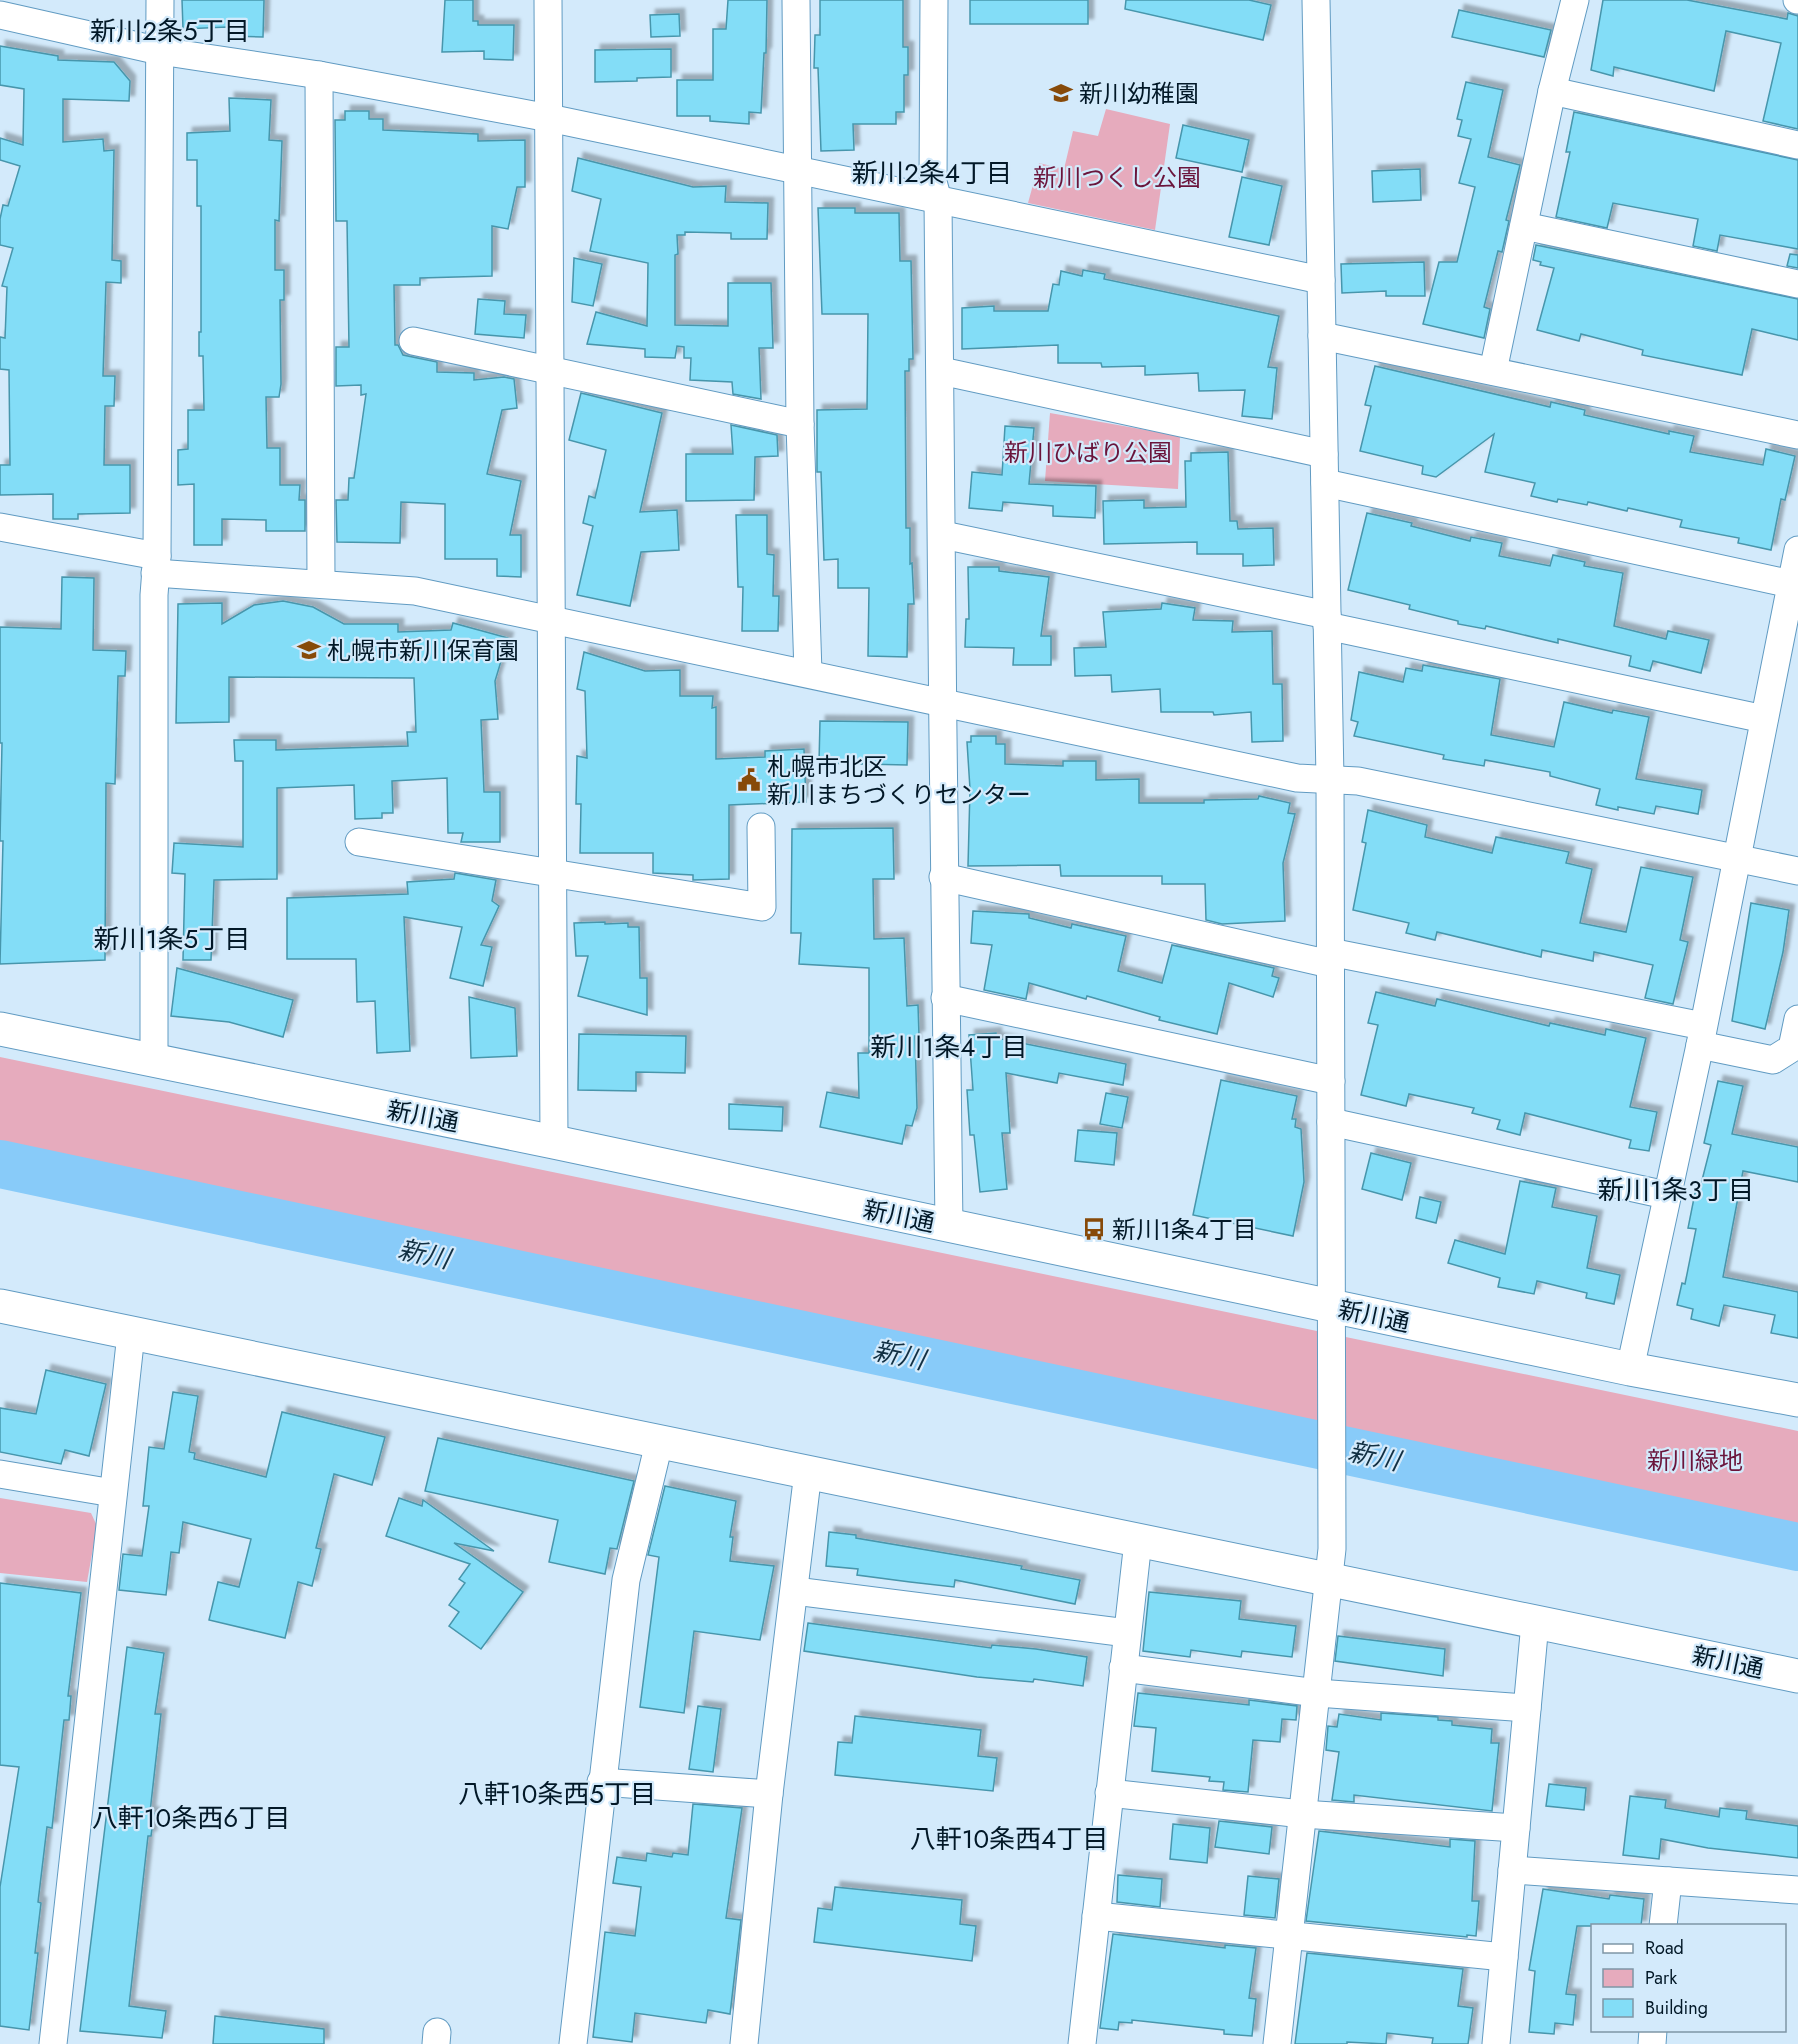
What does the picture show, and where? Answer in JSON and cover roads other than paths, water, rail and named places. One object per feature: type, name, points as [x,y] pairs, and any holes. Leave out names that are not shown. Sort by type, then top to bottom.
[{"type":"street","points":[[154,1061],[160,0]]},
{"type":"street","points":[[548,0],[554,1142]]},
{"type":"street","points":[[796,0],[800,424],[808,673]]},
{"type":"street","points":[[934,0],[933,182],[938,200],[944,702],[942,877],[949,1227]]},
{"type":"street","points":[[1277,2044],[1287,1935],[1331,1565],[1329,780],[1316,0]]},
{"type":"street","points":[[1493,371],[1552,91],[1575,0]]},
{"type":"street","points":[[0,15],[160,51],[319,75],[549,118],[1321,280]]},
{"type":"street","points":[[319,75],[321,584]]},
{"type":"street","points":[[1552,91],[1798,145]]},
{"type":"street","points":[[1524,226],[1798,284]]},
{"type":"street","points":[[1322,336],[1798,435]]},
{"type":"street","points":[[413,341],[800,424]]},
{"type":"street","points":[[940,371],[1324,454]]},
{"type":"street","points":[[1324,483],[1791,584]]},
{"type":"street","points":[[0,527],[156,565],[321,584],[415,591],[1297,778],[1358,781],[1798,871]]},
{"type":"street","points":[[942,535],[1764,718]]},
{"type":"street","points":[[1630,1369],[1702,1035],[1798,550]]},
{"type":"street","points":[[359,842],[553,876],[762,908],[761,827]]},
{"type":"street","points":[[942,877],[1702,1035],[1773,1060],[1792,1048],[1798,1019]]},
{"type":"street","points":[[945,998],[1331,1081]]},
{"type":"street","name":"新川通","points":[[0,1029],[554,1142],[1630,1369],[1798,1400]]},
{"type":"street","points":[[1331,1122],[1666,1195]]},
{"type":"street","name":"新川通","points":[[0,1306],[1138,1541],[1331,1565],[1535,1623],[1798,1676]]},
{"type":"street","points":[[53,2044],[131,1334]]},
{"type":"street","points":[[573,2044],[626,1580],[659,1443]]},
{"type":"street","points":[[744,2044],[769,1794],[808,1472]]},
{"type":"street","points":[[0,1474],[113,1493]]},
{"type":"street","points":[[1082,2044],[1138,1541]]},
{"type":"street","points":[[795,1592],[1127,1633]]},
{"type":"street","points":[[1496,2044],[1535,1623]]},
{"type":"street","points":[[1123,1668],[1317,1693],[1527,1708]]},
{"type":"street","points":[[602,1782],[769,1794]]},
{"type":"street","points":[[1109,1793],[1302,1814],[1516,1828]]},
{"type":"street","points":[[1512,1870],[1798,1890]]},
{"type":"street","points":[[1663,1924],[1668,1881]]},
{"type":"street","points":[[1096,1916],[1504,1957]]},
{"type":"waterway","name":"新川","points":[[0,1164],[1798,1547]]},
{"type":"place","name":"新川幼稚園","points":[[1061,93]]},
{"type":"place","name":"札幌市新川保育園","points":[[309,650]]},
{"type":"place","name":"札幌市北区 新川まちづくりセンター","points":[[749,780]]},
{"type":"place","name":"新川1条4丁目","points":[[1094,1229]]},
{"type":"district","name":"新川2条5丁目","points":[[170,31]]},
{"type":"district","name":"新川2条4丁目","points":[[932,173]]},
{"type":"district","name":"新川1条5丁目","points":[[172,939]]},
{"type":"district","name":"新川1条4丁目","points":[[949,1047]]},
{"type":"district","name":"新川1条3丁目","points":[[1676,1190]]},
{"type":"district","name":"八軒10条西5丁目","points":[[557,1794]]},
{"type":"district","name":"八軒10条西6丁目","points":[[191,1818]]},
{"type":"district","name":"八軒10条西4丁目","points":[[1009,1839]]},
{"type":"park label","name":"新川つくし公園","points":[[1117,177]]},
{"type":"park label","name":"新川ひばり公園","points":[[1088,452]]},
{"type":"park label","name":"新川緑地","points":[[1695,1460]]}]
